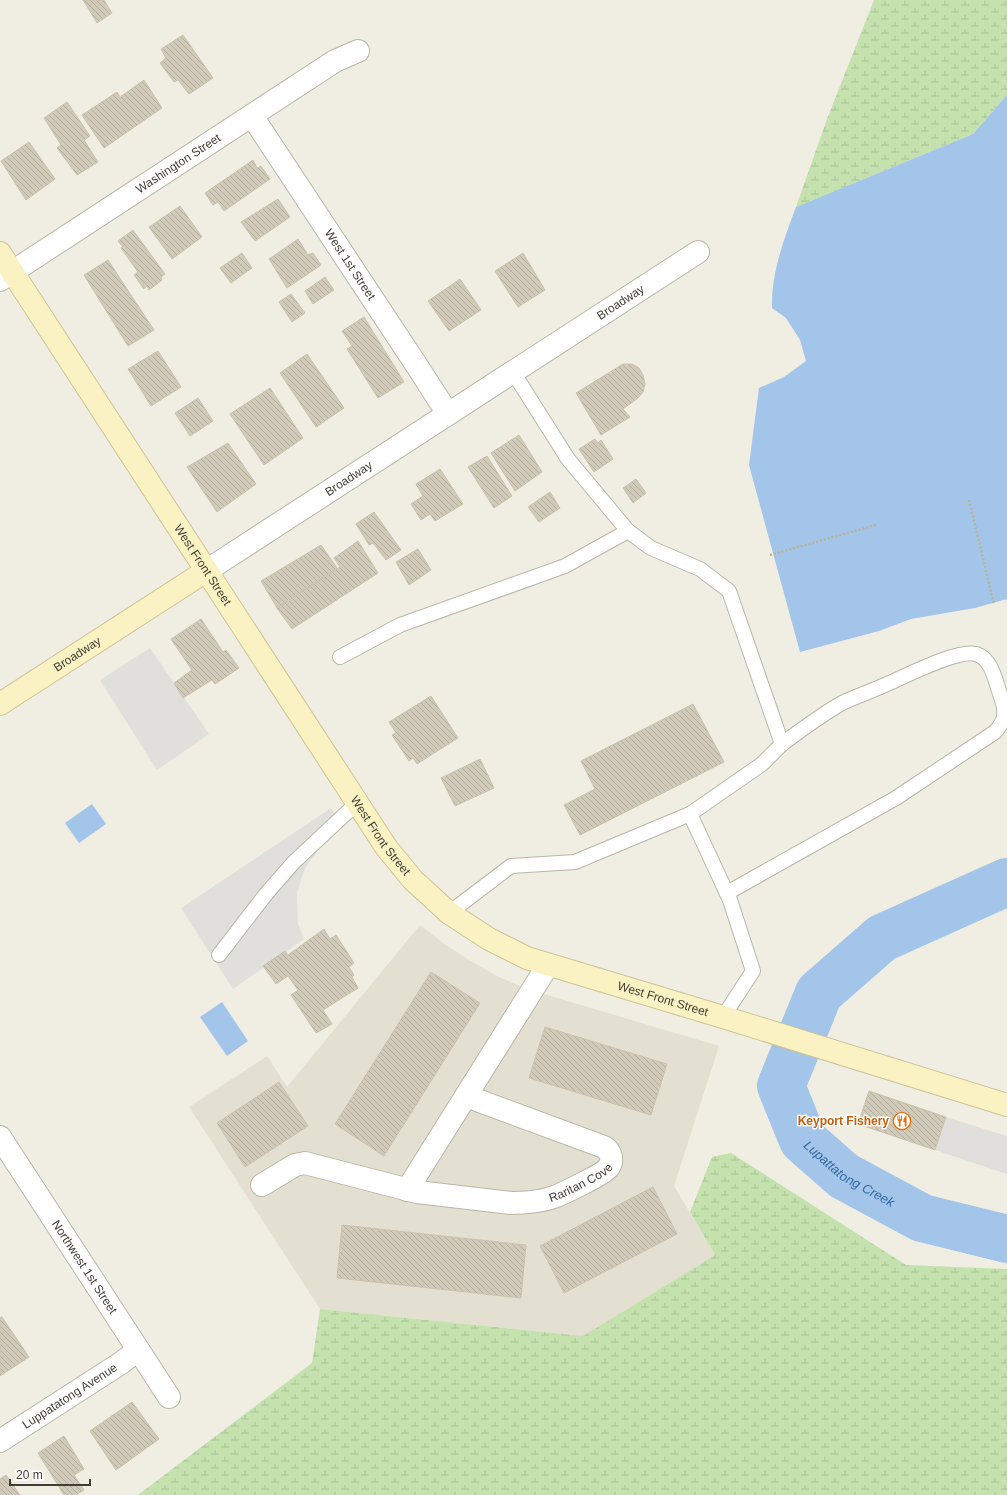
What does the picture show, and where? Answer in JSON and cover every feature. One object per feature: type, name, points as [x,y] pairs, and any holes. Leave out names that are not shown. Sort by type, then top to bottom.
[{"type":"main road","name":"West Front Street","points":[[0,253],[6,275],[206,571],[386,847],[413,880],[449,913],[489,939],[527,958],[1007,1105]]},
{"type":"main road","name":"Broadway","points":[[0,704],[206,571]]},
{"type":"street","name":"Washington Street","points":[[6,275],[335,61],[358,51]]},
{"type":"street","name":"West 1st Street","points":[[252,116],[448,414]]},
{"type":"street","name":"Broadway","points":[[206,571],[698,252]]},
{"type":"street","points":[[407,1190],[548,965]]},
{"type":"street","name":"Raritan Cove","points":[[262,1185],[295,1165],[305,1163],[426,1194],[511,1203],[531,1202],[553,1197],[604,1172],[610,1164],[611,1160],[609,1151],[604,1147],[466,1096]]},
{"type":"street","name":"Northwest 1st Street","points":[[0,1137],[169,1397]]},
{"type":"street","name":"Luppatatong Avenue","points":[[0,1441],[115,1367],[138,1350]]},
{"type":"lane","points":[[513,372],[568,459],[628,531],[651,548],[700,569],[729,591],[782,744]]},
{"type":"lane","points":[[340,657],[400,625],[566,566],[628,531]]},
{"type":"lane","points":[[449,913],[511,866],[575,862],[690,814],[762,764],[782,744],[842,704],[947,659],[966,654],[975,654],[983,657],[990,665],[1006,708],[1006,717],[1003,725],[896,798],[727,894]]},
{"type":"lane","points":[[219,955],[266,894],[294,862],[357,803]]},
{"type":"lane","points":[[690,814],[727,894],[754,971],[723,1017]]},
{"type":"path","points":[[969,500],[994,604]]},
{"type":"path","points":[[770,555],[876,525]]},
{"type":"shaded area","points":[[150,648],[209,734],[157,770],[100,680]]},
{"type":"shaded area","points":[[331,808],[342,825],[319,849],[305,868],[297,893],[298,924],[304,939],[233,989],[181,908]]},
{"type":"shaded area","points":[[420,925],[443,943],[469,960],[495,975],[524,988],[719,1046],[674,1186],[715,1255],[583,1336],[320,1309],[189,1107],[267,1056],[287,1087]]},
{"type":"shaded area","points":[[946,1117],[1007,1136],[1007,1174],[935,1150]]},
{"type":"green space","points":[[874,0],[1007,0],[1007,95],[973,134],[796,207],[827,119]]},
{"type":"green space","points":[[731,1153],[906,1265],[1007,1269],[1007,1495],[138,1495],[312,1363],[320,1309],[583,1336],[715,1255],[690,1212],[712,1157]]},
{"type":"water","points":[[1007,95],[1007,599],[975,608],[911,619],[879,631],[800,652],[749,465],[759,388],[784,377],[806,361],[800,340],[786,318],[772,308],[772,295],[776,269],[791,219],[796,207],[973,134]]},
{"type":"water","points":[[92,804],[106,824],[79,843],[65,823]]},
{"type":"water","points":[[222,1002],[248,1041],[227,1056],[200,1017]]},
{"type":"building","points":[[83,0],[104,0],[112,13],[97,23]]},
{"type":"building","points":[[183,35],[213,78],[189,94],[178,80],[174,82],[160,63],[166,58],[161,49]]},
{"type":"building","points":[[144,80],[162,108],[104,148],[82,115],[117,92],[120,97]]},
{"type":"building","points":[[67,102],[90,136],[84,140],[98,162],[77,175],[57,148],[61,145],[44,118]]},
{"type":"building","points":[[29,142],[55,179],[26,200],[1,161]]},
{"type":"building","points":[[253,160],[257,168],[261,166],[270,179],[224,211],[218,202],[213,205],[205,193]]},
{"type":"building","points":[[278,199],[290,217],[255,241],[241,222]]},
{"type":"building","points":[[180,206],[202,237],[172,259],[149,227]]},
{"type":"building","points":[[133,230],[165,274],[161,277],[162,280],[149,290],[147,286],[144,289],[134,275],[138,272],[121,248],[123,247],[118,241]]},
{"type":"building","points":[[298,239],[308,255],[313,253],[321,265],[287,288],[269,259]]},
{"type":"building","points":[[242,253],[252,268],[231,283],[220,268]]},
{"type":"building","points":[[523,253],[545,290],[518,307],[495,271]]},
{"type":"building","points":[[108,260],[154,330],[128,346],[84,275]]},
{"type":"building","points":[[325,277],[334,290],[313,304],[305,291]]},
{"type":"building","points":[[460,279],[481,310],[449,331],[428,301]]},
{"type":"building","points":[[291,294],[305,313],[292,322],[279,302]]},
{"type":"building","points":[[364,317],[404,382],[378,398],[347,349],[352,346],[342,331]]},
{"type":"building","points":[[158,351],[181,387],[151,406],[128,369]]},
{"type":"building","points":[[307,354],[344,408],[316,427],[280,373]]},
{"type":"building","points":[[623,364],[632,364],[639,368],[643,375],[645,384],[643,392],[638,398],[623,409],[630,417],[601,435],[576,393]]},
{"type":"building","points":[[270,388],[303,438],[264,465],[230,414]]},
{"type":"building","points":[[198,398],[213,421],[190,436],[175,413]]},
{"type":"building","points":[[519,435],[542,472],[515,491],[491,453]]},
{"type":"building","points":[[595,439],[598,443],[601,440],[613,459],[594,472],[579,449]]},
{"type":"building","points":[[228,443],[256,484],[217,512],[187,467]]},
{"type":"building","points":[[487,456],[512,496],[494,508],[468,467]]},
{"type":"building","points":[[440,469],[463,504],[435,521],[430,514],[421,520],[411,504],[423,496],[416,484]]},
{"type":"building","points":[[636,479],[646,493],[633,503],[623,488]]},
{"type":"building","points":[[550,492],[560,508],[539,522],[528,507]]},
{"type":"building","points":[[374,512],[401,550],[386,560],[373,543],[369,545],[356,524]]},
{"type":"building","points":[[358,541],[378,573],[292,629],[277,608],[340,567],[334,558]]},
{"type":"building","points":[[321,545],[337,568],[277,608],[261,581]]},
{"type":"building","points":[[418,549],[431,570],[409,585],[396,562]]},
{"type":"building","points":[[201,619],[223,652],[226,650],[239,668],[215,684],[212,680],[183,698],[174,683],[192,670],[171,639]]},
{"type":"building","points":[[431,696],[458,738],[417,764],[413,758],[409,761],[392,735],[396,733],[389,722]]},
{"type":"building","points":[[693,704],[724,762],[580,835],[564,805],[595,789],[581,761]]},
{"type":"building","points":[[480,759],[494,788],[455,806],[441,778]]},
{"type":"building","points":[[324,929],[330,939],[336,935],[354,963],[349,967],[354,975],[352,977],[358,988],[323,1010],[332,1024],[316,1033],[291,995],[298,990],[288,976],[276,984],[263,966],[285,951],[288,955]]},
{"type":"building","points":[[431,972],[480,1003],[384,1156],[335,1124]]},
{"type":"building","points":[[545,1027],[667,1064],[651,1115],[529,1078]]},
{"type":"building","points":[[279,1082],[308,1126],[245,1167],[217,1123]]},
{"type":"building","name":"Keyport Fishery","points":[[869,1091],[946,1117],[935,1150],[858,1124]]},
{"type":"building","points":[[653,1187],[677,1234],[564,1293],[540,1246]]},
{"type":"building","points":[[342,1225],[526,1245],[521,1298],[337,1278]]},
{"type":"building","points":[[2,1317],[29,1357],[0,1376],[0,1318]]},
{"type":"building","points":[[132,1402],[159,1439],[116,1470],[90,1431]]},
{"type":"building","points":[[64,1436],[84,1469],[74,1475],[84,1490],[76,1495],[64,1495],[38,1453]]},
{"type":"building","points":[[6,1475],[20,1495],[0,1495],[0,1479]]},
{"type":"waterway","name":"Lupattatong Creek","points":[[1007,882],[882,938],[819,993],[781,1086],[803,1140],[844,1176],[922,1218],[1007,1239]]},
{"type":"place","name":"Keyport Fishery","points":[[902,1121]]}]
